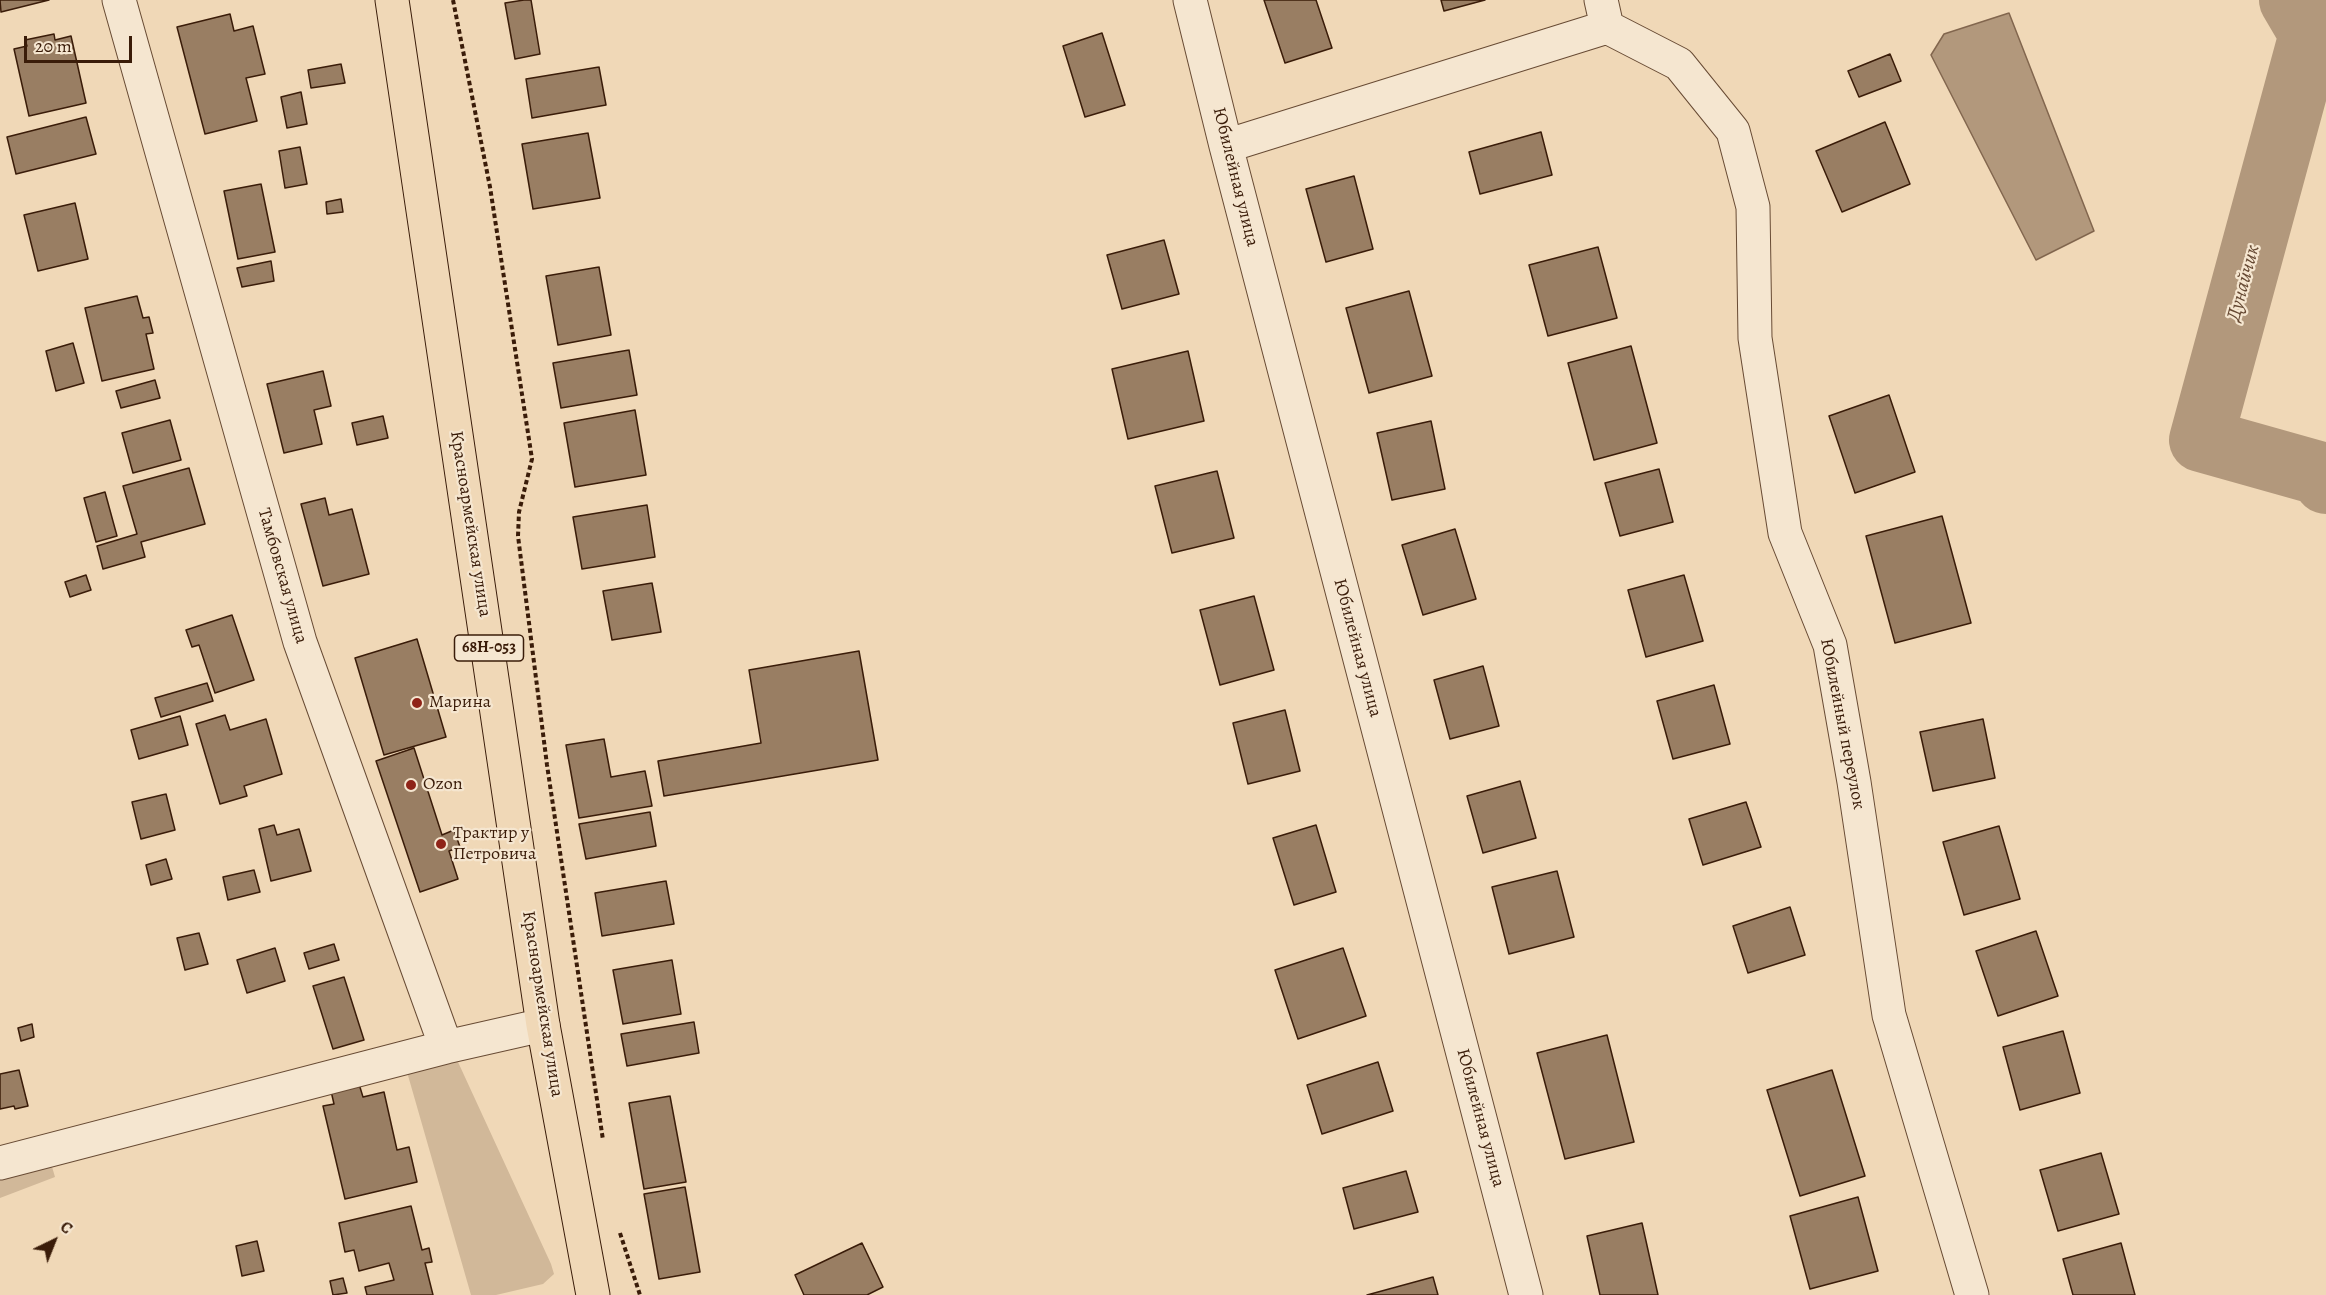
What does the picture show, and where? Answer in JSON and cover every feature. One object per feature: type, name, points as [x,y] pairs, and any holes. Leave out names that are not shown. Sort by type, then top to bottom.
[{"type":"main road","name":"Красноармейская улица","points":[[392,0],[543,1025],[593,1295]]},
{"type":"street","name":"Тамбовская улица","points":[[119,0],[300,642],[446,1047]]},
{"type":"street","name":"Юбилейная улица","points":[[1190,0],[1226,146],[1526,1295]]},
{"type":"street","points":[[1226,146],[1604,13]]},
{"type":"street","name":"Юбилейный переулок","points":[[1604,13],[1679,64],[1733,131],[1753,207],[1755,339],[1785,533],[1830,645],[1854,782],[1889,1015],[1972,1295]]},
{"type":"street","points":[[0,1163],[446,1047],[543,1025]]},
{"type":"path","points":[[453,0],[490,187],[532,459],[519,513],[518,536],[547,765],[604,1144]]},
{"type":"path","points":[[617,1225],[640,1295]]},
{"type":"shaded area","points":[[2009,13],[2094,231],[2036,260],[1931,55],[1944,34]]},
{"type":"shaded area","points":[[454,1058],[458,1062],[551,1264],[554,1274],[543,1284],[496,1295],[471,1295],[405,1065]]},
{"type":"shaded area","points":[[48,1153],[55,1177],[0,1198],[0,1168]]},
{"type":"building","points":[[0,0],[49,0],[1,12]]},
{"type":"building","points":[[531,0],[540,54],[515,59],[505,3]]},
{"type":"building","points":[[1264,0],[1316,0],[1332,48],[1285,63]]},
{"type":"building","points":[[1441,0],[1485,0],[1444,11]]},
{"type":"building","points":[[230,14],[234,31],[253,26],[265,74],[246,78],[257,121],[205,134],[177,27]]},
{"type":"building","points":[[1102,33],[1125,105],[1085,117],[1063,46]]},
{"type":"building","points":[[54,34],[55,40],[71,36],[86,103],[29,116],[14,49],[27,46],[25,40]]},
{"type":"building","points":[[1890,54],[1901,81],[1859,97],[1848,71]]},
{"type":"building","points":[[341,64],[345,83],[311,88],[308,70]]},
{"type":"building","points":[[599,67],[606,105],[532,118],[526,79]]},
{"type":"building","points":[[301,92],[307,124],[287,128],[281,97]]},
{"type":"building","points":[[86,117],[96,154],[16,174],[7,137]]},
{"type":"building","points":[[1885,122],[1910,184],[1842,212],[1816,151]]},
{"type":"building","points":[[1541,132],[1552,175],[1480,194],[1469,152]]},
{"type":"building","points":[[588,133],[600,198],[533,209],[522,144]]},
{"type":"building","points":[[300,147],[307,184],[285,188],[279,151]]},
{"type":"building","points":[[1354,176],[1373,249],[1326,262],[1306,189]]},
{"type":"building","points":[[261,184],[275,252],[238,259],[224,191]]},
{"type":"building","points":[[341,199],[343,212],[327,214],[326,202]]},
{"type":"building","points":[[75,203],[88,259],[38,271],[24,215]]},
{"type":"building","points":[[1164,240],[1179,294],[1122,309],[1107,255]]},
{"type":"building","points":[[1598,247],[1617,318],[1548,336],[1529,265]]},
{"type":"building","points":[[271,261],[274,281],[242,287],[237,268]]},
{"type":"building","points":[[599,267],[611,335],[558,345],[546,276]]},
{"type":"building","points":[[1409,291],[1432,376],[1369,393],[1346,308]]},
{"type":"building","points":[[137,296],[143,318],[149,317],[153,333],[146,334],[154,369],[102,381],[85,308]]},
{"type":"building","points":[[73,343],[84,383],[56,391],[46,351]]},
{"type":"building","points":[[1631,346],[1657,443],[1594,460],[1568,363]]},
{"type":"building","points":[[629,350],[637,395],[561,408],[553,363]]},
{"type":"building","points":[[1188,351],[1204,421],[1128,439],[1112,369]]},
{"type":"building","points":[[323,371],[331,406],[314,410],[322,444],[284,453],[267,384]]},
{"type":"building","points":[[155,380],[160,398],[121,408],[116,391]]},
{"type":"building","points":[[1889,395],[1915,472],[1855,493],[1829,416]]},
{"type":"building","points":[[635,410],[646,475],[575,487],[564,423]]},
{"type":"building","points":[[383,416],[388,438],[357,445],[352,423]]},
{"type":"building","points":[[170,420],[181,460],[133,473],[122,433]]},
{"type":"building","points":[[1431,421],[1445,489],[1392,500],[1377,433]]},
{"type":"building","points":[[189,468],[205,524],[141,542],[145,557],[103,569],[97,546],[137,534],[123,486]]},
{"type":"building","points":[[1659,469],[1673,522],[1620,536],[1605,483]]},
{"type":"building","points":[[1217,471],[1234,538],[1172,553],[1155,486]]},
{"type":"building","points":[[105,492],[117,536],[96,542],[84,498]]},
{"type":"building","points":[[325,498],[329,515],[352,509],[369,574],[323,586],[301,504]]},
{"type":"building","points":[[647,505],[655,557],[582,569],[573,517]]},
{"type":"building","points":[[1942,516],[1971,623],[1895,643],[1866,536]]},
{"type":"building","points":[[1455,529],[1476,599],[1423,615],[1402,545]]},
{"type":"building","points":[[86,575],[91,590],[70,597],[65,582]]},
{"type":"building","points":[[1684,575],[1703,641],[1646,657],[1628,590]]},
{"type":"building","points":[[652,583],[661,632],[612,640],[603,591]]},
{"type":"building","points":[[1254,596],[1274,670],[1220,685],[1200,610]]},
{"type":"building","points":[[232,615],[254,680],[215,693],[199,645],[192,647],[186,630]]},
{"type":"building","points":[[417,639],[446,737],[384,755],[355,658]]},
{"type":"building","points":[[859,651],[878,760],[664,796],[658,761],[761,743],[749,670]]},
{"type":"building","points":[[1483,666],[1499,726],[1450,739],[1434,680]]},
{"type":"building","points":[[207,683],[213,701],[161,717],[155,698]]},
{"type":"building","points":[[1714,685],[1730,744],[1673,759],[1657,701]]},
{"type":"building","points":[[1285,710],[1300,771],[1248,784],[1233,723]]},
{"type":"building","points":[[225,715],[230,730],[266,719],[282,774],[244,786],[247,796],[220,804],[196,724]]},
{"type":"building","points":[[180,716],[188,745],[139,759],[131,730]]},
{"type":"building","points":[[1983,719],[1995,778],[1933,791],[1920,732]]},
{"type":"building","points":[[604,739],[611,777],[645,771],[652,806],[579,818],[566,745]]},
{"type":"building","points":[[414,748],[442,835],[454,830],[460,847],[449,851],[458,879],[420,892],[376,761]]},
{"type":"building","points":[[1520,781],[1536,838],[1483,853],[1467,796]]},
{"type":"building","points":[[166,794],[175,830],[141,839],[132,802]]},
{"type":"building","points":[[1746,802],[1761,847],[1703,865],[1689,819]]},
{"type":"building","points":[[650,812],[656,846],[586,859],[579,824]]},
{"type":"building","points":[[274,825],[277,835],[299,829],[311,871],[271,881],[259,829]]},
{"type":"building","points":[[1316,825],[1336,892],[1294,905],[1273,838]]},
{"type":"building","points":[[1999,826],[2020,899],[1964,915],[1943,842]]},
{"type":"building","points":[[166,859],[172,879],[151,885],[146,865]]},
{"type":"building","points":[[254,870],[260,892],[228,900],[223,877]]},
{"type":"building","points":[[1557,871],[1574,937],[1509,954],[1492,887]]},
{"type":"building","points":[[666,881],[674,924],[602,936],[595,893]]},
{"type":"building","points":[[1790,907],[1805,955],[1748,973],[1733,926]]},
{"type":"building","points":[[2036,931],[2058,996],[1998,1016],[1976,951]]},
{"type":"building","points":[[199,933],[208,964],[185,970],[177,938]]},
{"type":"building","points":[[334,944],[339,960],[309,969],[304,953]]},
{"type":"building","points":[[275,948],[285,981],[247,993],[237,960]]},
{"type":"building","points":[[1343,948],[1366,1016],[1298,1039],[1275,970]]},
{"type":"building","points":[[672,960],[681,1014],[623,1024],[613,970]]},
{"type":"building","points":[[344,977],[364,1040],[333,1049],[313,986]]},
{"type":"building","points":[[694,1022],[699,1053],[627,1066],[621,1034]]},
{"type":"building","points":[[32,1024],[34,1037],[21,1041],[18,1028]]},
{"type":"building","points":[[2063,1031],[2080,1093],[2020,1110],[2003,1047]]},
{"type":"building","points":[[1607,1035],[1634,1142],[1565,1159],[1537,1053]]},
{"type":"building","points":[[1378,1062],[1393,1111],[1322,1134],[1307,1085]]},
{"type":"building","points":[[19,1070],[28,1106],[0,1109],[0,1074]]},
{"type":"building","points":[[1832,1070],[1865,1176],[1800,1196],[1767,1090]]},
{"type":"building","points":[[359,1084],[363,1097],[384,1092],[397,1150],[409,1147],[417,1182],[345,1199],[323,1106],[334,1104],[331,1091]]},
{"type":"building","points":[[670,1096],[686,1182],[644,1189],[629,1103]]},
{"type":"building","points":[[2101,1153],[2119,1214],[2058,1231],[2040,1170]]},
{"type":"building","points":[[1406,1171],[1418,1212],[1354,1229],[1343,1188]]},
{"type":"building","points":[[685,1187],[700,1272],[659,1279],[644,1194]]},
{"type":"building","points":[[1858,1197],[1878,1271],[1810,1289],[1790,1216]]},
{"type":"building","points":[[411,1206],[422,1250],[429,1248],[432,1262],[425,1263],[433,1295],[367,1295],[365,1287],[394,1280],[389,1263],[359,1271],[354,1250],[345,1252],[339,1223]]},
{"type":"building","points":[[1642,1223],[1658,1295],[1600,1295],[1587,1236]]},
{"type":"building","points":[[257,1241],[264,1271],[242,1276],[236,1246]]},
{"type":"building","points":[[862,1243],[883,1287],[867,1295],[804,1295],[795,1275]]},
{"type":"building","points":[[2121,1243],[2135,1295],[2073,1295],[2063,1259]]},
{"type":"building","points":[[1433,1277],[1438,1295],[1367,1295]]},
{"type":"building","points":[[343,1278],[347,1293],[333,1295],[330,1281]]},
{"type":"waterway","name":"Дунайчик","points":[[2291,0],[2311,34],[2201,440],[2322,474],[2326,482]]},
{"type":"place","name":"Марина","points":[[417,703]]},
{"type":"place","name":"Ozon","points":[[411,785]]},
{"type":"place","name":"Трактир у Петровича","points":[[441,844]]}]
